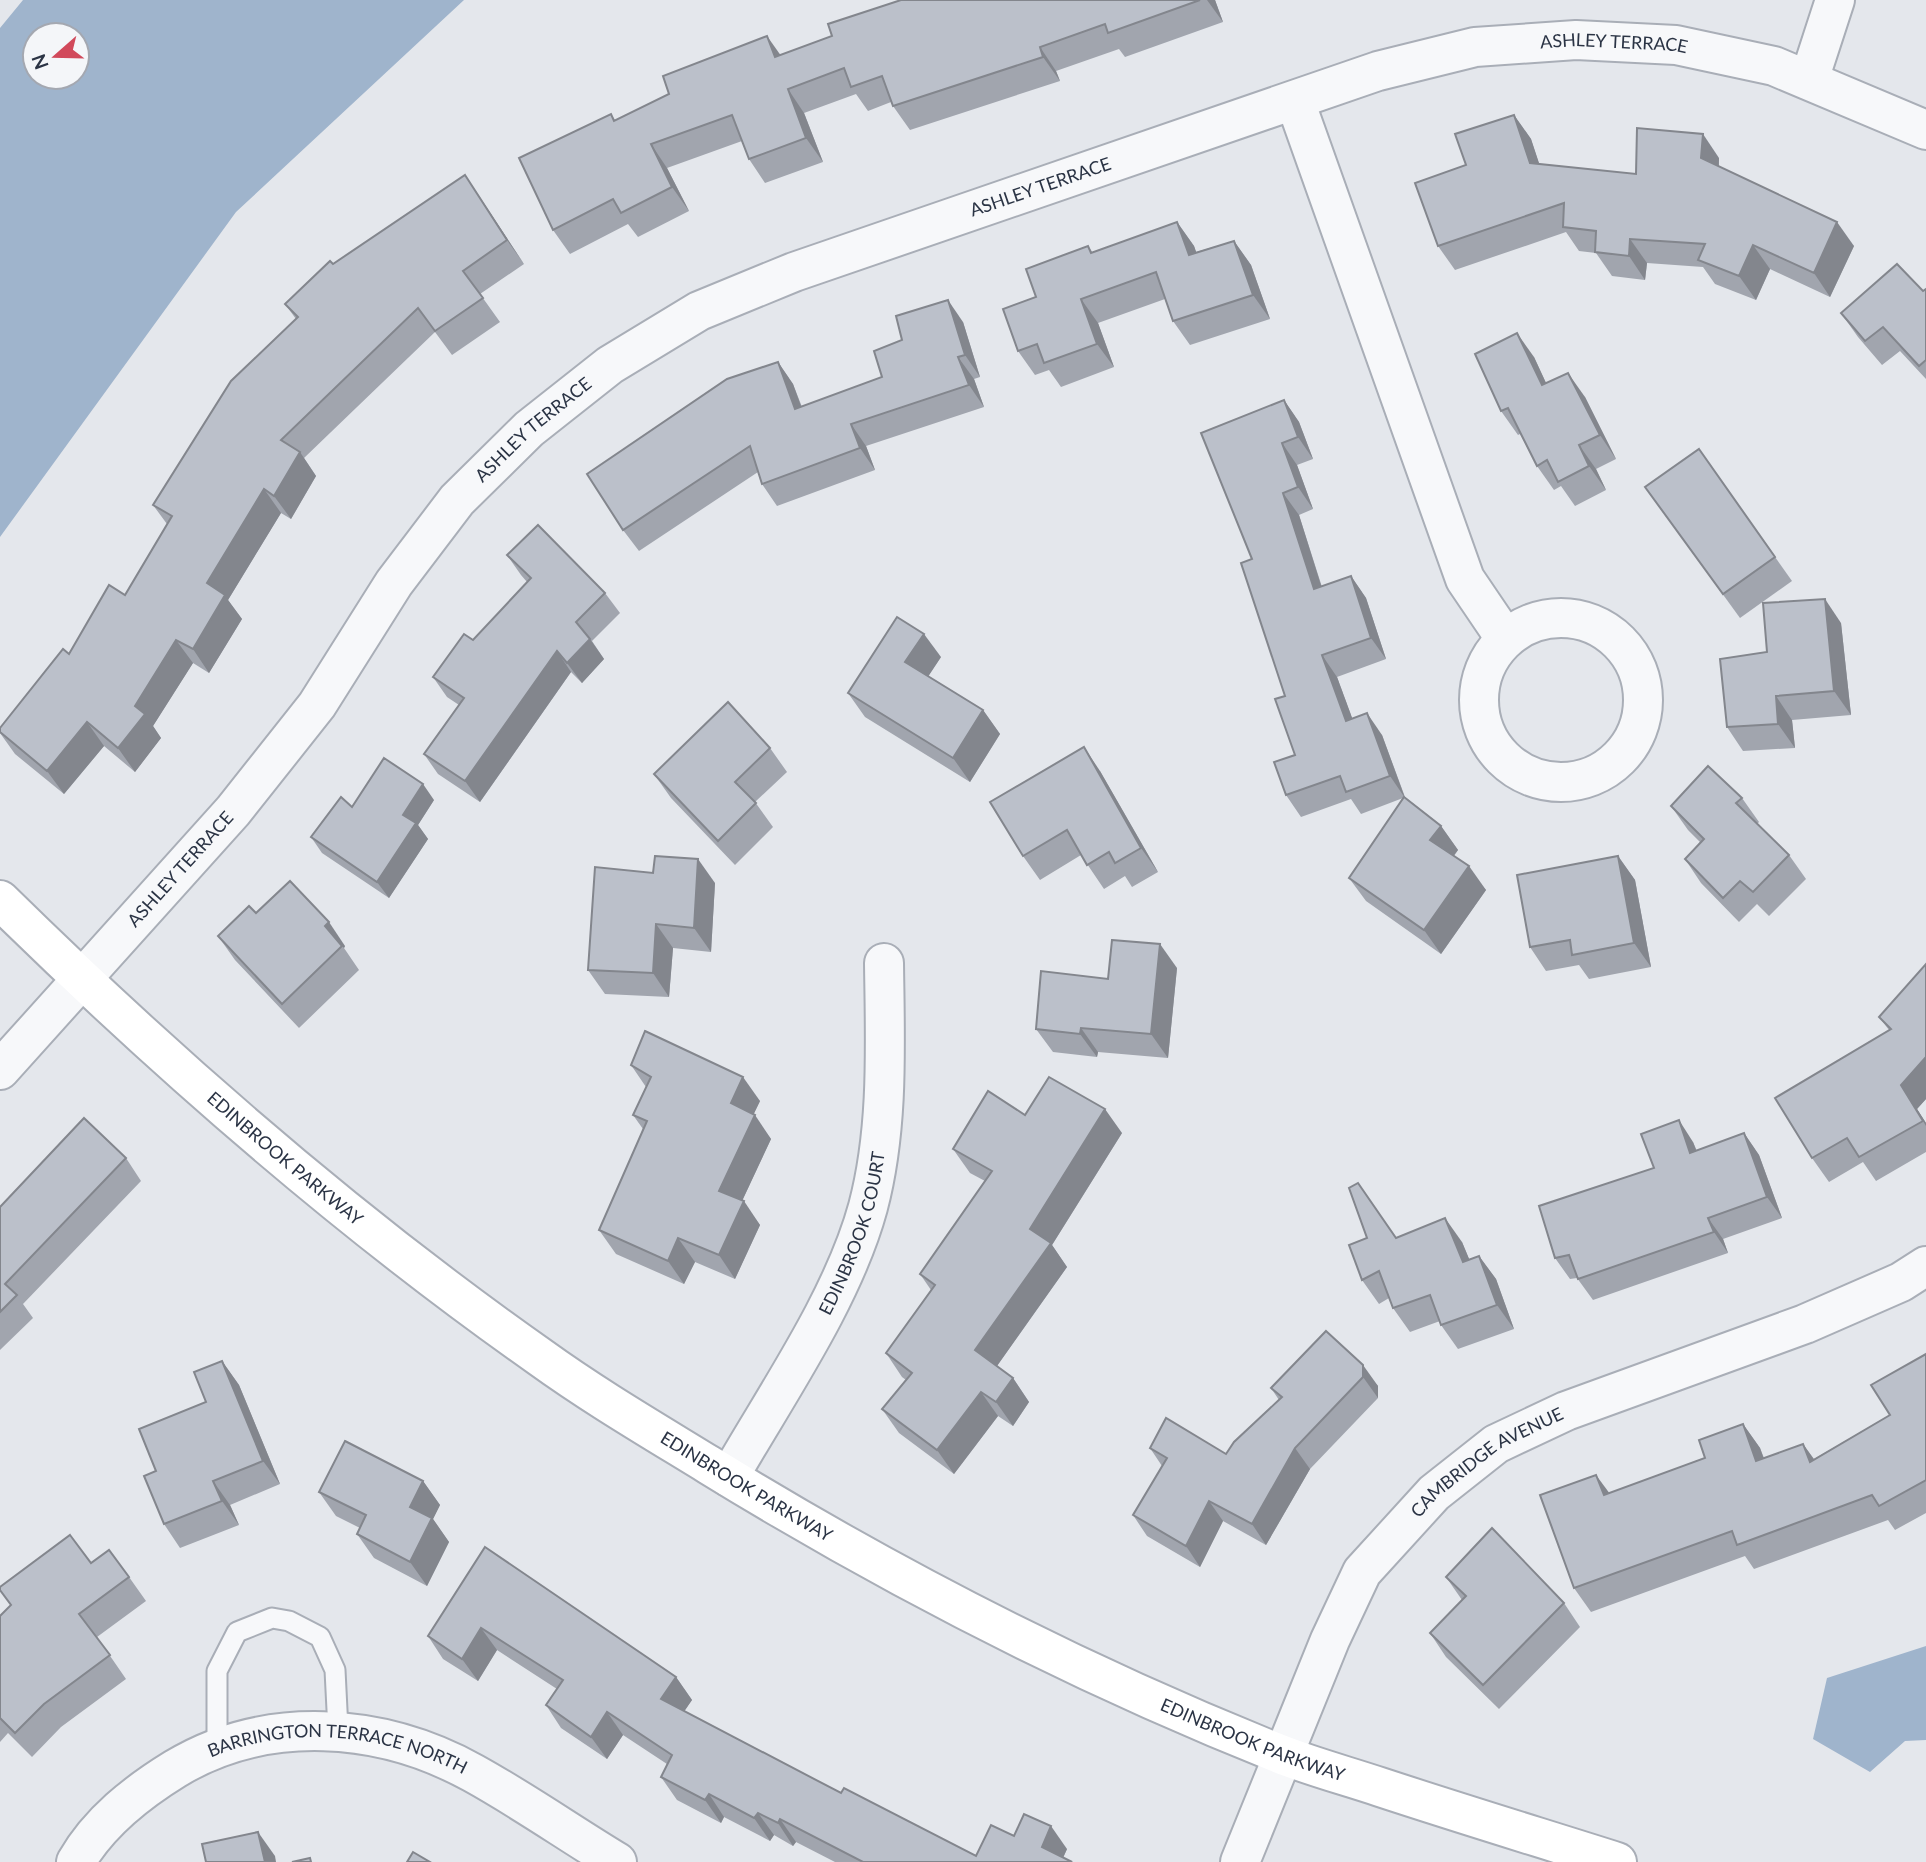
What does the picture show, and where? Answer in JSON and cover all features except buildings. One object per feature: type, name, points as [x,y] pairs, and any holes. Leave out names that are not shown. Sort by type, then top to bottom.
[{"type":"street","points":[[1809,80],[1835,0]]},
{"type":"street","name":"ASHLEY TERRACE","points":[[0,1070],[84,980],[233,811],[317,705],[394,583],[457,500],[529,429],[610,365],[699,311],[794,272],[1378,71],[1475,47],[1576,40],[1676,45],[1774,66],[1926,130]]},
{"type":"street","points":[[1295,101],[1465,579],[1505,638]]},
{"type":"street","points":[[1555,617],[1583,619],[1608,631],[1618,640],[1628,650],[1640,675],[1644,702],[1639,729],[1625,753],[1604,771],[1580,781],[1552,783],[1526,776],[1504,760],[1488,738],[1479,712],[1479,685],[1489,659],[1505,638],[1528,623],[1555,617]]},
{"type":"street","name":"EDINBROOK PARKWAY","points":[[0,900],[84,980],[259,1136],[402,1254],[542,1359],[833,1541],[947,1601],[1079,1665],[1284,1756],[1618,1862]]},
{"type":"street","name":"EDINBROOK COURT","points":[[729,1478],[847,1268],[868,1207],[881,1125],[885,1063],[884,962]]},
{"type":"street","name":"CAMBRIDGE AVENUE","points":[[1240,1862],[1330,1640],[1362,1572],[1434,1493],[1496,1444],[1566,1411],[1805,1324],[1901,1282],[1926,1266]]},
{"type":"street","name":"BARRINGTON TERRACE NORTH","points":[[76,1862],[88,1840],[139,1791],[200,1754],[267,1734],[338,1730],[406,1743],[472,1772],[617,1862]]},
{"type":"lane","points":[[217,1749],[217,1671],[237,1632],[272,1618],[289,1621],[320,1637],[335,1670],[338,1730]]},
{"type":"water","points":[[23,0],[464,0],[236,212],[0,537],[0,28]]},
{"type":"water","points":[[1926,1646],[1926,1740],[1905,1741],[1870,1772],[1813,1739],[1827,1678]]}]
